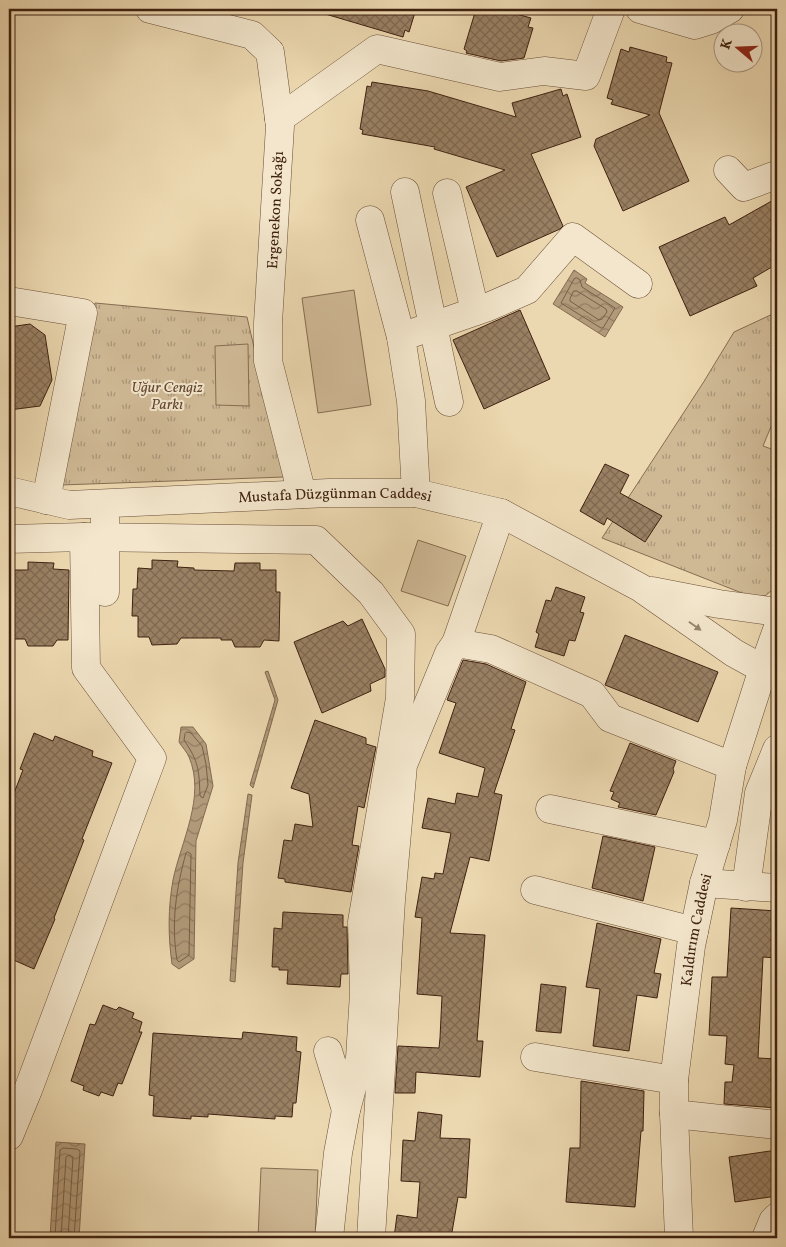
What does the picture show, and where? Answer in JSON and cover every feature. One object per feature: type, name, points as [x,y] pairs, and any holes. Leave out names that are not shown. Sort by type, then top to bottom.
[{"type":"street","name":"Ergenekon Sokağı","points":[[150,9],[252,35],[270,52],[280,126],[268,323],[268,360],[302,494]]},
{"type":"street","points":[[279,119],[377,49],[500,77],[544,71],[586,76],[611,9]]},
{"type":"street","points":[[640,9],[695,25],[711,20],[730,9]]},
{"type":"street","points":[[728,170],[744,188],[777,176]]},
{"type":"street","points":[[405,192],[449,402]]},
{"type":"street","points":[[447,193],[475,311]]},
{"type":"street","points":[[370,220],[401,337],[411,401],[416,493]]},
{"type":"street","points":[[401,337],[475,311],[527,290],[573,237],[638,284]]},
{"type":"street","points":[[9,301],[84,312],[46,500]]},
{"type":"street","name":"Mustafa Düzgünman Caddesi","points":[[9,491],[69,505],[302,494],[416,493],[502,513],[641,588],[734,653],[763,668]]},
{"type":"street","points":[[9,1136],[152,758],[86,668],[95,536],[105,504]]},
{"type":"street","points":[[9,539],[95,536],[316,540],[372,593],[401,634],[400,698],[362,922],[364,993],[360,1058],[346,1110],[338,1153],[329,1238],[372,1238],[390,900],[403,765],[449,653],[456,643],[502,513]]},
{"type":"street","points":[[95,536],[105,592]]},
{"type":"street","name":"Mustafa Düzgünman Caddesi","points":[[641,588],[718,604],[777,612]]},
{"type":"street","name":"Kaldırım Caddesi","points":[[679,1238],[674,1080],[694,931],[704,883],[723,820],[732,766],[777,630]]},
{"type":"street","points":[[456,643],[491,649],[584,690],[592,694],[610,718],[732,766]]},
{"type":"street","points":[[746,887],[759,793],[777,749]]},
{"type":"street","points":[[550,809],[716,844]]},
{"type":"street","points":[[704,883],[777,888]]},
{"type":"street","points":[[535,890],[694,931]]},
{"type":"street","points":[[328,1051],[346,1110]]},
{"type":"street","points":[[535,1058],[674,1080]]},
{"type":"street","points":[[674,1114],[777,1125]]},
{"type":"street","points":[[766,1238],[773,1221],[777,1217]]},
{"type":"green space","points":[[354,290],[371,405],[318,413],[302,298]]},
{"type":"green space","name":"Uğur Cengiz Parkı","points":[[95,303],[247,317],[284,477],[61,485]]},
{"type":"green space","points":[[777,312],[777,412],[763,446],[777,451],[777,586],[765,596],[747,595],[602,538],[734,332]]},
{"type":"green space","points":[[248,344],[249,406],[216,405],[215,346]]},
{"type":"green space","points":[[418,540],[466,556],[448,606],[401,591]]},
{"type":"green space","points":[[261,1168],[318,1170],[315,1238],[258,1238]]},
{"type":"water","points":[[574,270],[587,279],[585,283],[623,307],[605,337],[553,304]]},
{"type":"water","points":[[268,671],[278,700],[253,788],[250,785],[275,700],[265,672]]},
{"type":"water","points":[[181,727],[193,727],[206,744],[213,786],[196,841],[194,959],[179,969],[172,964],[169,912],[173,880],[194,803],[195,788],[194,772],[189,757],[179,742]]},
{"type":"water","points":[[248,794],[252,795],[243,863],[235,982],[230,981],[238,863]]},
{"type":"water","points":[[56,1142],[85,1144],[79,1238],[50,1237]]},
{"type":"building","points":[[323,9],[416,9],[409,32],[405,30],[403,37],[322,13]]},
{"type":"building","points":[[476,9],[498,9],[531,18],[528,27],[533,28],[524,58],[501,61],[466,53],[467,51],[464,49]]},
{"type":"building","points":[[630,47],[667,57],[666,62],[672,63],[659,113],[689,181],[623,211],[594,146],[596,139],[650,115],[611,104],[613,100],[607,98],[621,49],[629,52]]},
{"type":"building","points":[[372,82],[428,91],[516,117],[512,103],[561,89],[563,96],[567,94],[581,137],[531,154],[563,226],[497,257],[466,187],[505,170],[434,149],[435,147],[362,134],[363,130],[360,129],[367,86],[371,87]]},
{"type":"building","points":[[777,198],[777,264],[753,278],[757,286],[690,316],[659,247],[725,217],[729,225]]},
{"type":"building","points":[[520,310],[550,379],[484,409],[453,340]]},
{"type":"building","points":[[30,324],[45,335],[52,380],[40,406],[9,410],[9,327]]},
{"type":"building","points":[[605,464],[629,475],[620,493],[662,516],[645,542],[607,518],[604,525],[580,511]]},
{"type":"building","points":[[152,560],[178,561],[177,567],[194,568],[194,570],[234,571],[235,563],[260,563],[260,570],[276,570],[276,592],[280,592],[279,641],[264,640],[260,647],[235,647],[232,640],[221,640],[221,638],[181,638],[177,644],[152,645],[149,637],[138,637],[138,616],[132,616],[133,589],[137,589],[138,568],[152,569]]},
{"type":"building","points":[[28,562],[54,563],[53,569],[69,570],[68,640],[57,640],[53,646],[28,646],[25,639],[14,639],[14,618],[9,618],[9,591],[13,591],[14,570],[28,570]]},
{"type":"building","points":[[556,587],[585,597],[580,612],[584,613],[575,641],[569,640],[564,656],[535,647],[539,634],[536,632],[546,600],[551,601]]},
{"type":"building","points":[[362,619],[385,669],[385,677],[370,684],[371,691],[322,713],[294,642],[343,621],[348,626]]},
{"type":"building","points":[[625,635],[718,672],[698,722],[605,685]]},
{"type":"building","points":[[463,660],[486,664],[526,682],[511,729],[515,730],[494,793],[502,795],[489,861],[470,857],[450,933],[485,935],[477,1041],[483,1041],[480,1077],[416,1072],[415,1093],[395,1093],[398,1046],[439,1048],[442,996],[417,994],[422,918],[415,917],[422,877],[434,879],[435,873],[443,874],[451,833],[422,828],[428,798],[455,804],[457,793],[478,797],[485,768],[439,753],[456,703],[447,700]]},
{"type":"building","points":[[315,720],[366,738],[366,744],[376,747],[364,808],[358,806],[352,845],[359,846],[351,892],[285,882],[285,879],[278,878],[284,840],[292,841],[295,824],[313,827],[309,794],[291,788]]},
{"type":"building","points":[[34,733],[53,741],[55,736],[93,751],[92,756],[112,763],[82,839],[84,840],[55,919],[34,969],[9,958],[9,806],[23,770],[20,769]]},
{"type":"building","points":[[630,743],[676,761],[673,769],[674,772],[656,815],[618,807],[620,803],[611,799],[614,792],[610,791]]},
{"type":"building","points":[[603,836],[655,847],[643,901],[592,888]]},
{"type":"building","points":[[731,908],[777,911],[777,958],[763,957],[758,1058],[777,1059],[777,1108],[724,1104],[725,1082],[732,1082],[734,1065],[725,1064],[727,1036],[709,1035],[712,977],[727,977]]},
{"type":"building","points":[[283,912],[343,915],[343,927],[347,927],[348,974],[341,974],[340,987],[287,984],[288,970],[279,970],[279,967],[272,967],[274,928],[282,929]]},
{"type":"building","points":[[597,923],[661,939],[654,973],[661,974],[657,998],[637,995],[629,1051],[593,1046],[600,989],[586,987]]},
{"type":"building","points":[[541,984],[566,987],[561,1033],[536,1031]]},
{"type":"building","points":[[103,1005],[116,1010],[119,1007],[134,1013],[132,1018],[142,1022],[139,1032],[142,1032],[122,1084],[118,1083],[113,1096],[101,1092],[99,1096],[83,1090],[84,1086],[71,1081],[90,1024],[95,1025]]},
{"type":"building","points":[[243,1032],[297,1037],[296,1051],[301,1052],[296,1103],[293,1103],[292,1117],[275,1116],[275,1119],[208,1114],[208,1117],[191,1116],[191,1119],[153,1116],[154,1096],[149,1095],[153,1033],[242,1039]]},
{"type":"building","points":[[581,1081],[644,1091],[643,1131],[641,1131],[635,1207],[566,1202],[570,1148],[580,1148]]},
{"type":"building","points":[[418,1112],[442,1115],[440,1138],[470,1139],[466,1198],[458,1197],[451,1238],[394,1238],[397,1215],[417,1218],[420,1182],[401,1181],[403,1140],[415,1141]]},
{"type":"building","points":[[777,1150],[777,1196],[735,1202],[729,1157]]}]
